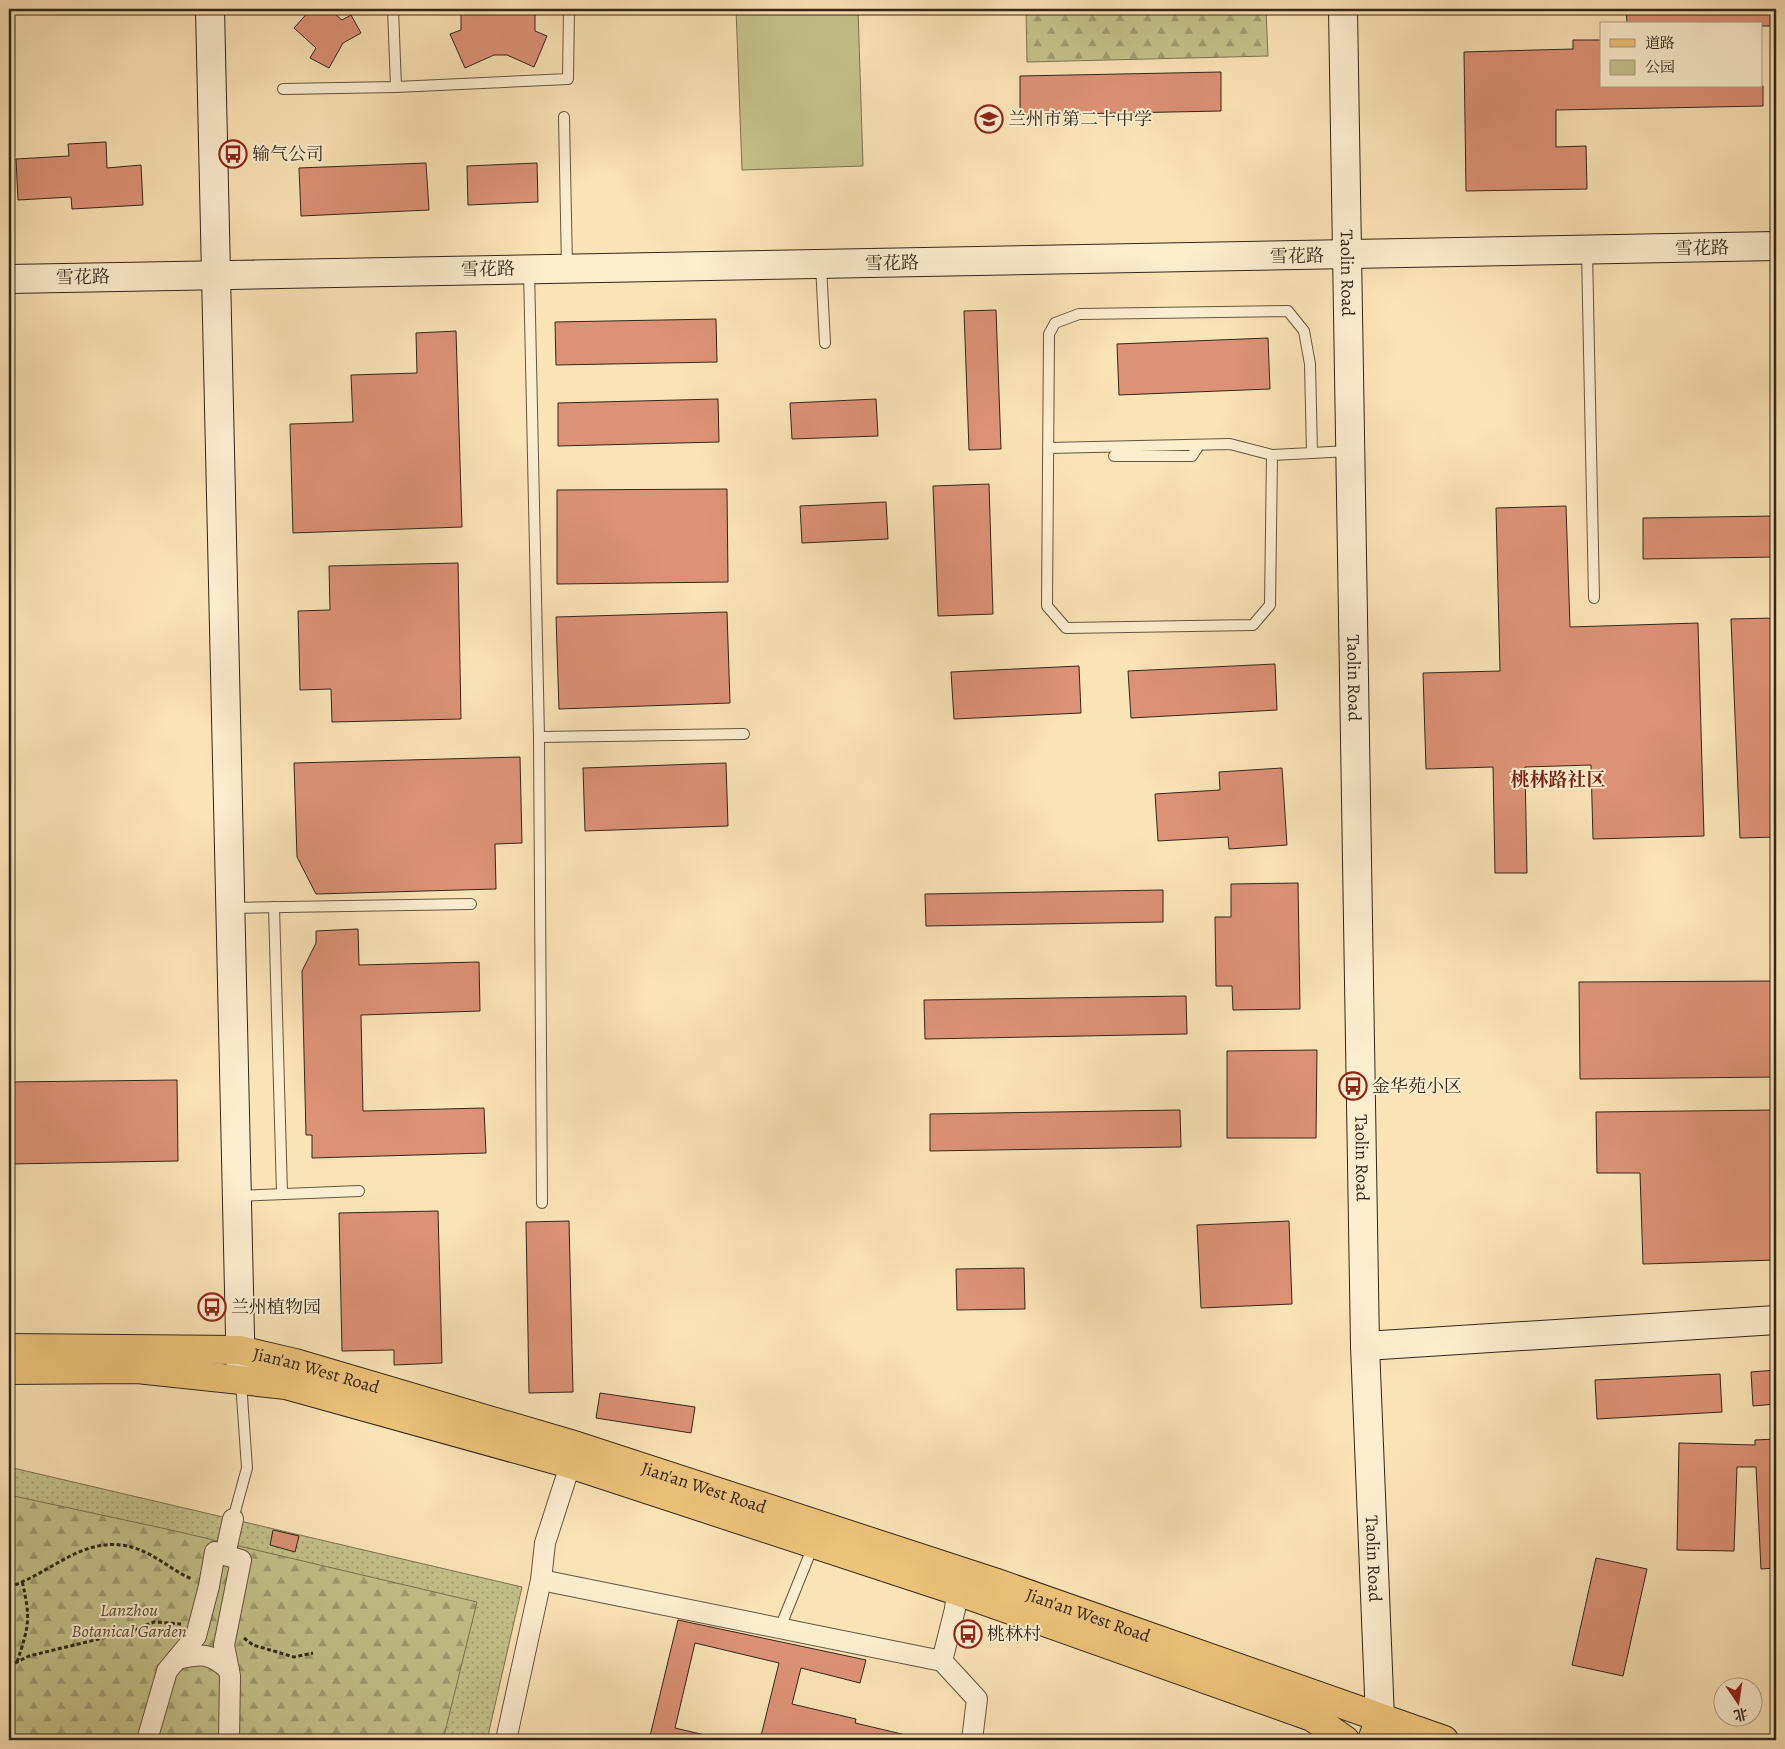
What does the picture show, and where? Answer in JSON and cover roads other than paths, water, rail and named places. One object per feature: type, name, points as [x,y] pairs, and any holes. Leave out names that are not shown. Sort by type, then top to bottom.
[{"type":"main road","name":"Jian'an West Road","points":[[9,1348],[239,1350],[295,1363],[573,1455],[994,1582],[1376,1729],[1444,1740]]},
{"type":"main road","name":"Jian'an West Road","points":[[9,1370],[137,1369],[286,1385],[573,1455],[814,1544],[957,1591],[1312,1717],[1345,1740]]},
{"type":"street","points":[[210,9],[241,1379]]},
{"type":"street","name":"Taolin Road","points":[[1343,9],[1349,255],[1366,1346],[1376,1729]]},
{"type":"street","name":"雪花路","points":[[9,279],[216,273],[1349,255],[1776,246]]},
{"type":"street","points":[[1366,1346],[1776,1320]]},
{"type":"street","points":[[506,1740],[541,1580],[545,1543],[573,1455]]},
{"type":"street","points":[[225,1555],[233,1518]]},
{"type":"street","points":[[147,1740],[167,1671],[196,1636],[209,1586],[215,1552],[241,1560],[224,1645],[229,1670],[229,1740]]},
{"type":"street","points":[[541,1580],[942,1661],[977,1699],[972,1740]]},
{"type":"street","points":[[942,1661],[955,1609],[957,1591]]},
{"type":"street","points":[[177,1659],[200,1654],[216,1658],[229,1670]]},
{"type":"lane","points":[[393,9],[396,87]]},
{"type":"lane","points":[[283,89],[396,87],[568,79],[569,9]]},
{"type":"lane","points":[[564,117],[568,268]]},
{"type":"lane","points":[[1587,250],[1594,598]]},
{"type":"lane","points":[[821,264],[825,343]]},
{"type":"lane","points":[[529,268],[539,737],[542,1202]]},
{"type":"lane","points":[[1272,454],[1270,605],[1253,625],[1066,628],[1047,606],[1049,334],[1055,323],[1079,314],[1288,311],[1304,331],[1310,364],[1312,453]]},
{"type":"lane","points":[[1048,448],[1230,444],[1272,454],[1352,451]]},
{"type":"lane","points":[[1114,456],[1192,456],[1199,445]]},
{"type":"lane","points":[[539,737],[744,734]]},
{"type":"lane","points":[[230,908],[471,904]]},
{"type":"lane","points":[[274,907],[282,1193]]},
{"type":"lane","points":[[236,1196],[359,1191]]},
{"type":"lane","points":[[233,1518],[247,1468],[241,1379]]},
{"type":"lane","points":[[780,1628],[814,1544]]},
{"type":"place","name":"兰州市第二十中学","points":[[989,119]]},
{"type":"place","name":"输气公司","points":[[233,154]]},
{"type":"place","name":"金华苑小区","points":[[1353,1086]]},
{"type":"place","name":"兰州植物园","points":[[212,1307]]},
{"type":"place","name":"桃林村","points":[[968,1634]]},
{"type":"district","name":"桃林路社区","points":[[1558,780]]},
{"type":"park label","name":"Lanzhou Botanical Garden","points":[[129,1620]]}]
